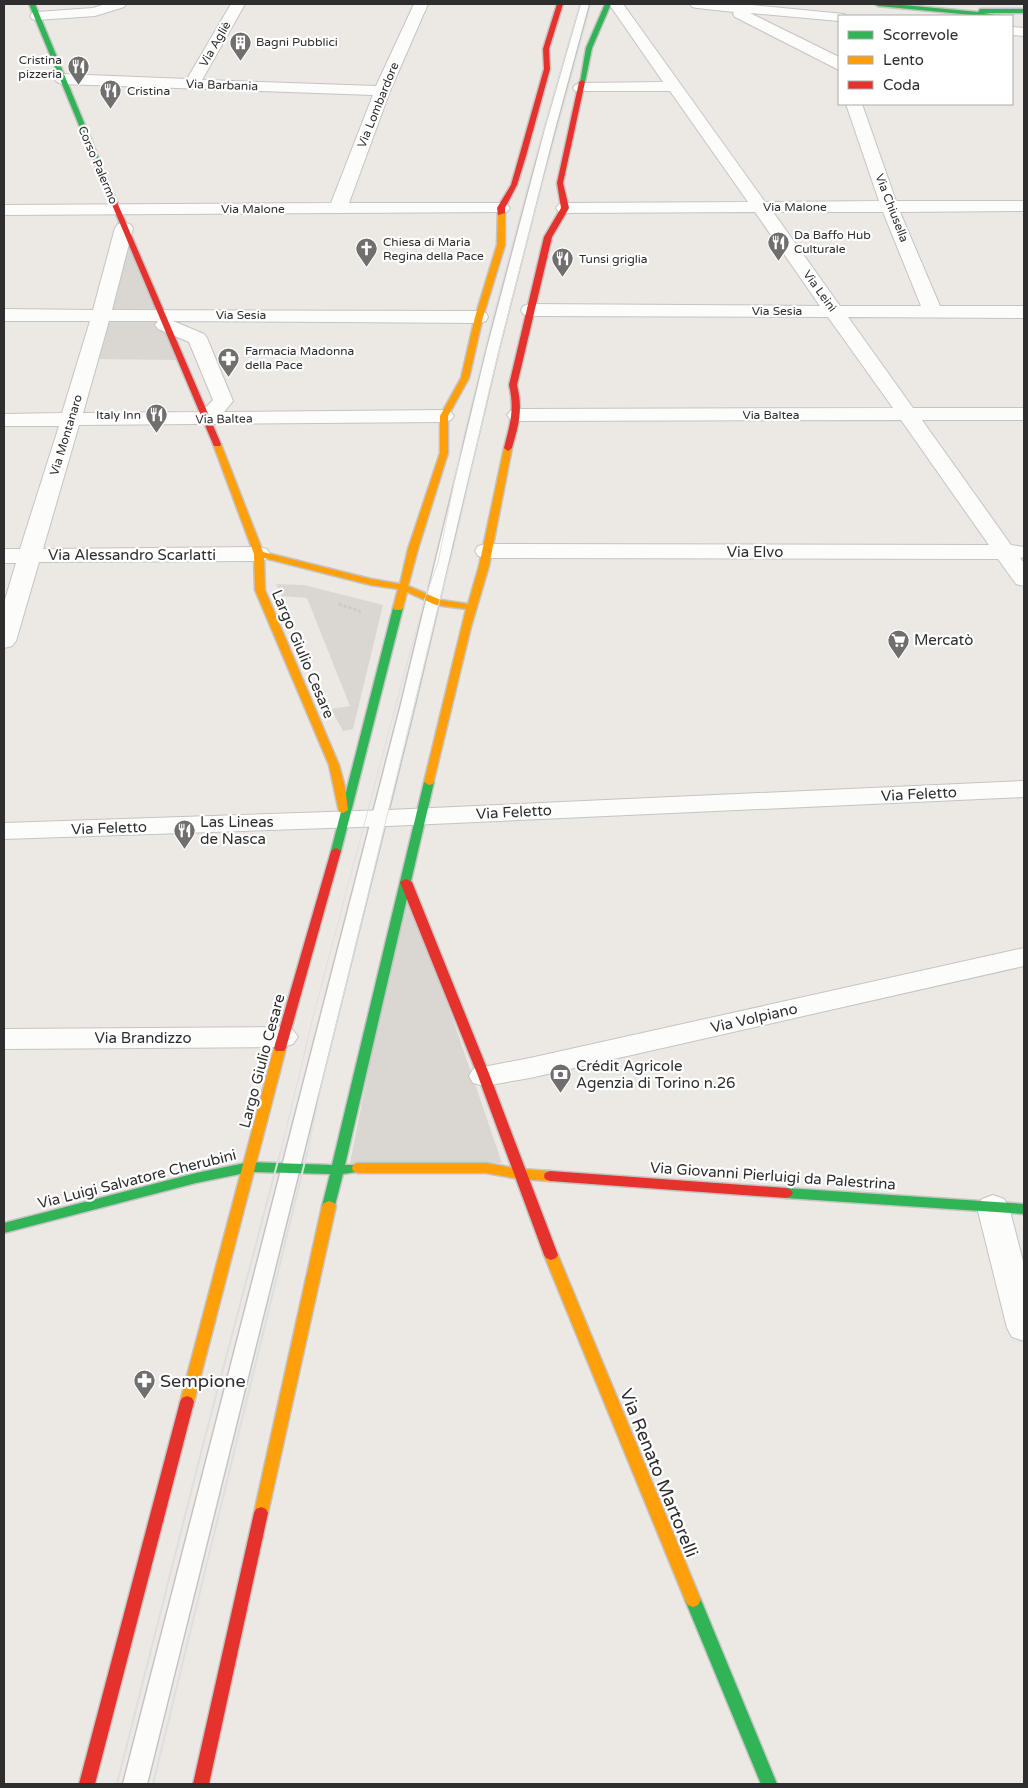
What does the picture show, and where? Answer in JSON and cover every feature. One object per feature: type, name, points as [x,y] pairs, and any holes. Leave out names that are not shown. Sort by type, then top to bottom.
[{"type":"main road","points":[[444,416],[465,378],[479,317],[501,246],[501,208],[514,186],[523,156],[547,69],[546,49],[560,4]]},
{"type":"main road","points":[[201,1784],[337,1170],[471,607],[484,566],[506,456],[517,415],[517,401],[513,385],[530,310],[548,237],[565,208],[560,183],[589,48],[594,33],[605,18],[608,4]]},
{"type":"main road","points":[[878,4],[991,15]]},
{"type":"main road","name":"Corso Palermo","points":[[34,10],[164,321]]},
{"type":"main road","points":[[963,11],[1024,11]]},
{"type":"main road","name":"Largo Giulio Cesare","points":[[87,1784],[283,1037],[360,811],[404,587],[413,549],[444,453],[444,416]]},
{"type":"main road","points":[[207,419],[259,554],[371,582],[404,587],[433,600],[471,607]]},
{"type":"main road","name":"Largo Giulio Cesare","points":[[259,554],[260,590],[334,765],[360,811]]},
{"type":"main road","points":[[406,882],[484,1076],[520,1174]]},
{"type":"main road","name":"Via Luigi Salvatore Cherubini","points":[[4,1228],[196,1178],[250,1167],[337,1170]]},
{"type":"main road","points":[[337,1170],[372,1167],[459,1167],[486,1168],[520,1174]]},
{"type":"main road","points":[[337,1170],[368,1179]]},
{"type":"main road","points":[[498,1181],[520,1174]]},
{"type":"main road","name":"Via Giovanni Pierluigi da Palestrina","points":[[520,1174],[1008,1208]]},
{"type":"main road","name":"Via Renato Martorelli","points":[[520,1174],[552,1259],[769,1784]]},
{"type":"street","points":[[34,10],[95,12],[119,4]]},
{"type":"street","name":"Via Agliè","points":[[192,84],[238,4]]},
{"type":"street","name":"Via Lombardore","points":[[338,208],[382,91],[421,4]]},
{"type":"street","name":"Via Leinì","points":[[616,4],[908,414],[1015,552],[1024,579]]},
{"type":"street","points":[[697,4],[838,17]]},
{"type":"street","points":[[726,6],[838,62]]},
{"type":"street","name":"Via Barbania","points":[[62,79],[382,91]]},
{"type":"street","points":[[581,88],[674,86]]},
{"type":"street","name":"Via Chiusella","points":[[854,105],[889,206],[933,312]]},
{"type":"street","name":"Via Malone","points":[[565,208],[1024,206]]},
{"type":"street","name":"Via Malone","points":[[4,210],[120,219],[338,208],[501,208]]},
{"type":"street","name":"Via Montanaro","points":[[4,641],[28,556],[71,420],[100,315],[120,219]]},
{"type":"street","name":"Via Sesia","points":[[530,310],[1024,312]]},
{"type":"street","name":"Via Sesia","points":[[4,315],[100,315],[164,321],[479,317]]},
{"type":"street","points":[[164,321],[197,338],[222,401],[207,419]]},
{"type":"street","name":"Via Baltea","points":[[517,415],[1024,414]]},
{"type":"street","name":"Via Baltea","points":[[4,420],[444,416]]},
{"type":"street","name":"Via Elvo","points":[[486,551],[1015,552]]},
{"type":"street","name":"Via Alessandro Scarlatti","points":[[4,556],[259,554]]},
{"type":"street","name":"Via Feletto","points":[[4,831],[360,811],[421,816],[1024,789]]},
{"type":"street","name":"Via Volpiano","points":[[484,1076],[530,1068],[1024,957]]},
{"type":"street","name":"Via Brandizzo","points":[[4,1039],[283,1037]]},
{"type":"street","points":[[1008,1208],[1024,1328]]},
{"type":"lane","points":[[135,1784],[290,1168],[360,811],[433,600],[493,348],[550,129],[585,4]]},
{"type":"path","points":[[332,602],[362,612]]},
{"type":"shaded area","points":[[124,228],[181,360],[89,359]]},
{"type":"shaded area","points":[[276,584],[304,585],[383,605],[353,729],[343,731],[331,709],[350,706],[307,598],[282,596]]},
{"type":"shaded area","points":[[406,882],[502,1163],[350,1163]]},
{"type":"tram line","points":[[280,1155],[313,1017],[402,682],[425,598],[438,562],[463,439],[494,313],[530,177],[580,4]]},
{"type":"tram line","points":[[307,1155],[320,1091],[454,545],[494,371],[591,4]]},
{"type":"tram line","points":[[117,1784],[203,1445],[280,1153]]},
{"type":"tram line","points":[[153,1784],[307,1153]]},
{"type":"traffic: fast","points":[[32,4],[108,188]]},
{"type":"traffic: fast","points":[[582,82],[589,48],[608,4]]},
{"type":"traffic: fast","points":[[878,4],[988,15]]},
{"type":"traffic: fast","points":[[980,11],[1024,11]]},
{"type":"traffic: fast","points":[[336,851],[398,608]]},
{"type":"traffic: fast","points":[[329,1206],[429,782]]},
{"type":"traffic: fast","points":[[4,1228],[196,1178],[250,1167],[337,1170],[358,1168]]},
{"type":"traffic: fast","points":[[786,1193],[1024,1209]]},
{"type":"traffic: fast","points":[[693,1600],[769,1784]]},
{"type":"traffic: slow","points":[[398,608],[413,549],[444,453],[444,416],[465,378],[479,317],[501,245],[501,213]]},
{"type":"traffic: slow","points":[[217,444],[259,554],[260,590],[334,765],[340,787],[343,810]]},
{"type":"traffic: slow","points":[[429,782],[466,627],[484,566],[508,448]]},
{"type":"traffic: slow","points":[[259,554],[371,582],[404,587],[439,603],[471,607]]},
{"type":"traffic: slow","points":[[187,1402],[280,1048]]},
{"type":"traffic: slow","points":[[358,1168],[486,1168],[520,1174],[550,1176]]},
{"type":"traffic: slow","points":[[261,1513],[329,1206]]},
{"type":"traffic: slow","points":[[551,1255],[693,1600]]},
{"type":"traffic: jam","points":[[501,213],[501,208],[514,185],[523,156],[547,69],[546,49],[560,4]]},
{"type":"traffic: jam","points":[[508,448],[517,415],[517,401],[513,385],[530,310],[548,237],[565,208],[560,183],[582,82]]},
{"type":"traffic: jam","points":[[108,188],[217,444]]},
{"type":"traffic: jam","points":[[280,1048],[336,851]]},
{"type":"traffic: jam","points":[[406,882],[484,1076],[551,1255]]},
{"type":"traffic: jam","points":[[550,1176],[786,1193]]},
{"type":"traffic: jam","points":[[87,1784],[187,1402]]},
{"type":"traffic: jam","points":[[201,1784],[261,1513]]},
{"type":"place","name":"Bagni Pubblici","points":[[240,61]]},
{"type":"place","name":"Cristina pizzeria","points":[[78,86]]},
{"type":"place","name":"Cristina","points":[[111,110]]},
{"type":"place","name":"Da Baffo Hub Culturale","points":[[778,261]]},
{"type":"place","name":"Chiesa di Maria Regina della Pace","points":[[367,268]]},
{"type":"place","name":"Tunsi griglia","points":[[563,278]]},
{"type":"place","name":"Farmacia Madonna della Pace","points":[[229,377]]},
{"type":"place","name":"Italy Inn","points":[[157,434]]},
{"type":"place","name":"Mercatò","points":[[898,659]]},
{"type":"place","name":"Las Lineas de Nasca","points":[[184,850]]},
{"type":"place","name":"Crédit Agricole Agenzia di Torino n.26","points":[[560,1094]]},
{"type":"place","name":"Sempione","points":[[144,1400]]}]
